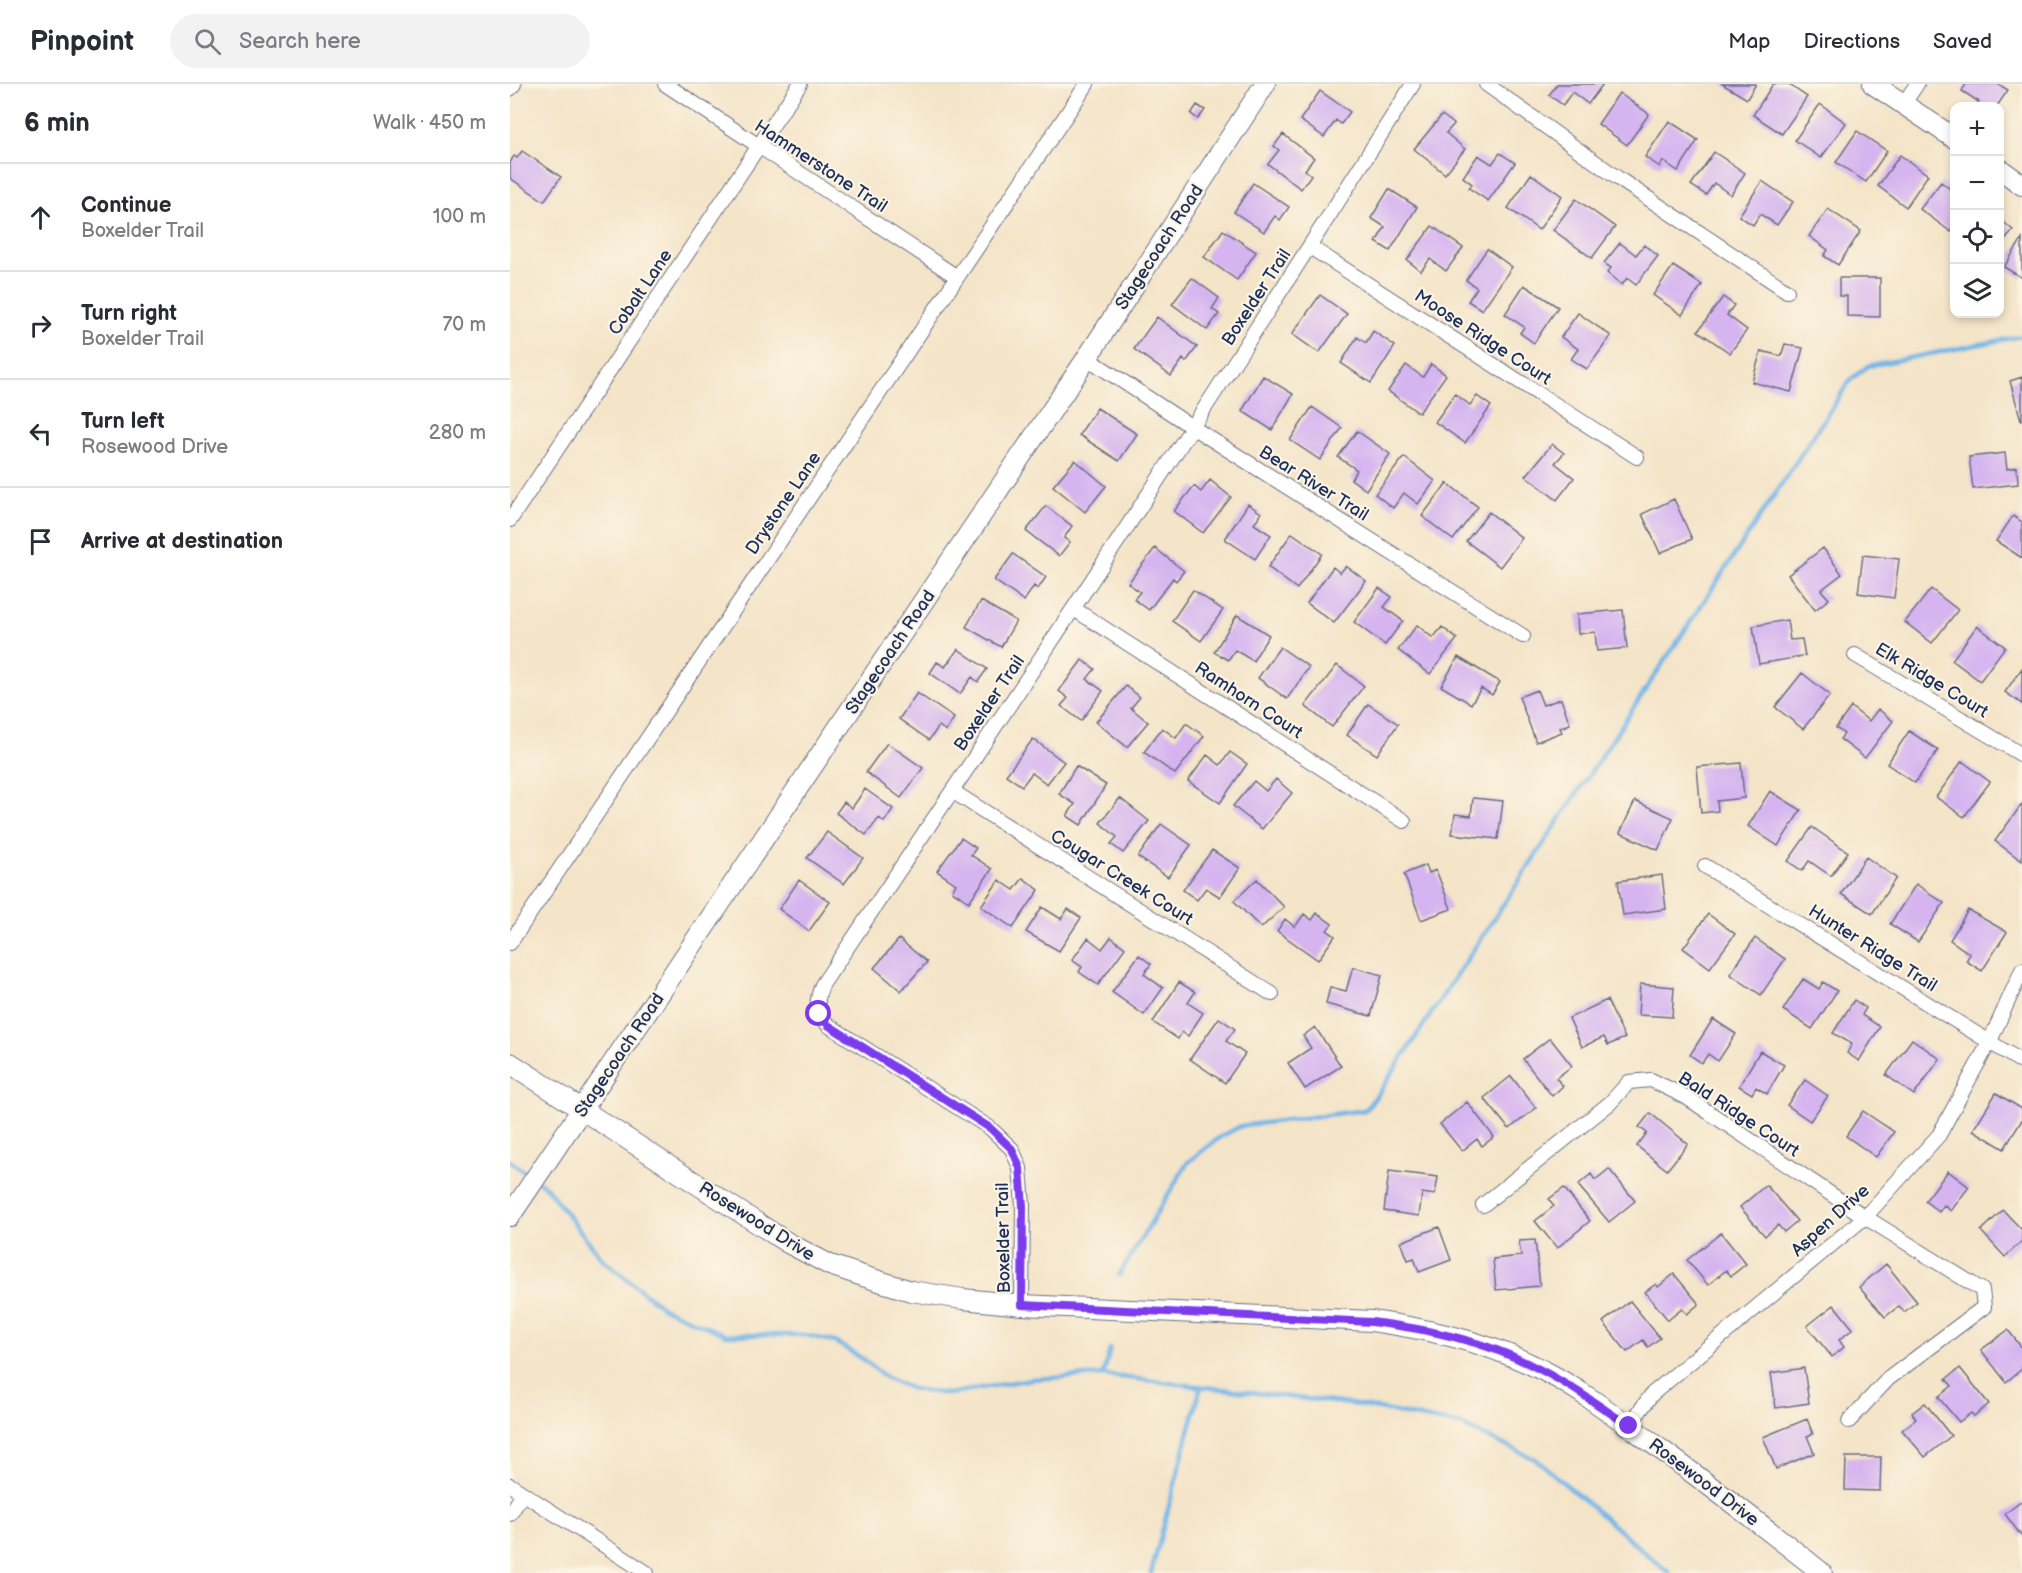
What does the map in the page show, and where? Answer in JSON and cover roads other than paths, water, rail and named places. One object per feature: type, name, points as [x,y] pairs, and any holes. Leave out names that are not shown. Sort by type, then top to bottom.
[{"type":"main road","name":"Stagecoach Road","points":[[510,1216],[1087,358],[1264,84]]},
{"type":"main road","points":[[1874,84],[1950,135]]},
{"type":"main road","points":[[2004,172],[2022,185]]},
{"type":"main road","name":"Rosewood Drive","points":[[510,1063],[788,1243],[830,1265],[910,1291],[1022,1305],[1372,1322],[1423,1328],[1474,1342],[1530,1364],[1583,1394],[1728,1499],[1822,1573]]},
{"type":"street","points":[[510,89],[514,84]]},
{"type":"street","name":"Hammerstone Trail","points":[[664,84],[957,277]]},
{"type":"street","name":"Cobalt Lane","points":[[510,520],[800,84]]},
{"type":"street","name":"Drystone Lane","points":[[510,943],[1087,84]]},
{"type":"street","name":"Boxelder Trail","points":[[1022,1305],[1023,1206],[1020,1168],[1012,1149],[990,1128],[828,1025],[819,1014],[816,999],[822,985],[1074,609],[1310,247],[1413,84]]},
{"type":"street","points":[[1486,84],[1619,179],[1787,291]]},
{"type":"street","points":[[1904,103],[1917,84]]},
{"type":"street","name":"Moose Ridge Court","points":[[1310,247],[1637,457]]},
{"type":"street","name":"Bear River Trail","points":[[1087,358],[1523,636]]},
{"type":"street","name":"Ramhorn Court","points":[[1074,609],[1404,821]]},
{"type":"street","name":"Elk Ridge Court","points":[[1855,655],[2022,755]]},
{"type":"street","name":"Cougar Creek Court","points":[[952,791],[1272,994]]},
{"type":"street","name":"Hunter Ridge Trail","points":[[1706,866],[2022,1062]]},
{"type":"street","name":"Aspen Drive","points":[[1629,1426],[1652,1394],[1865,1217],[1939,1135],[1990,1041],[2022,970]]},
{"type":"street","name":"Bald Ridge Court","points":[[1483,1205],[1610,1103],[1629,1082],[1651,1080],[1686,1097],[1865,1217],[1982,1290],[1984,1307],[1888,1379],[1849,1421]]},
{"type":"street","points":[[510,1485],[647,1573]]},
{"type":"street","points":[[510,1514],[523,1494]]},
{"type":"waterway","points":[[1119,1275],[1188,1162],[1220,1137],[1241,1126],[1365,1110],[1378,1094],[1851,379],[1868,366],[2022,336]]},
{"type":"waterway","points":[[510,1161],[530,1176]]},
{"type":"waterway","points":[[539,1182],[546,1187],[602,1259],[663,1308],[726,1335],[806,1335],[835,1342],[863,1359],[885,1377],[912,1389],[948,1394],[1031,1379],[1103,1375],[1358,1405],[1461,1425],[1537,1460],[1669,1573]]},
{"type":"waterway","points":[[1103,1375],[1110,1349]]},
{"type":"waterway","points":[[1151,1573],[1201,1386]]}]
